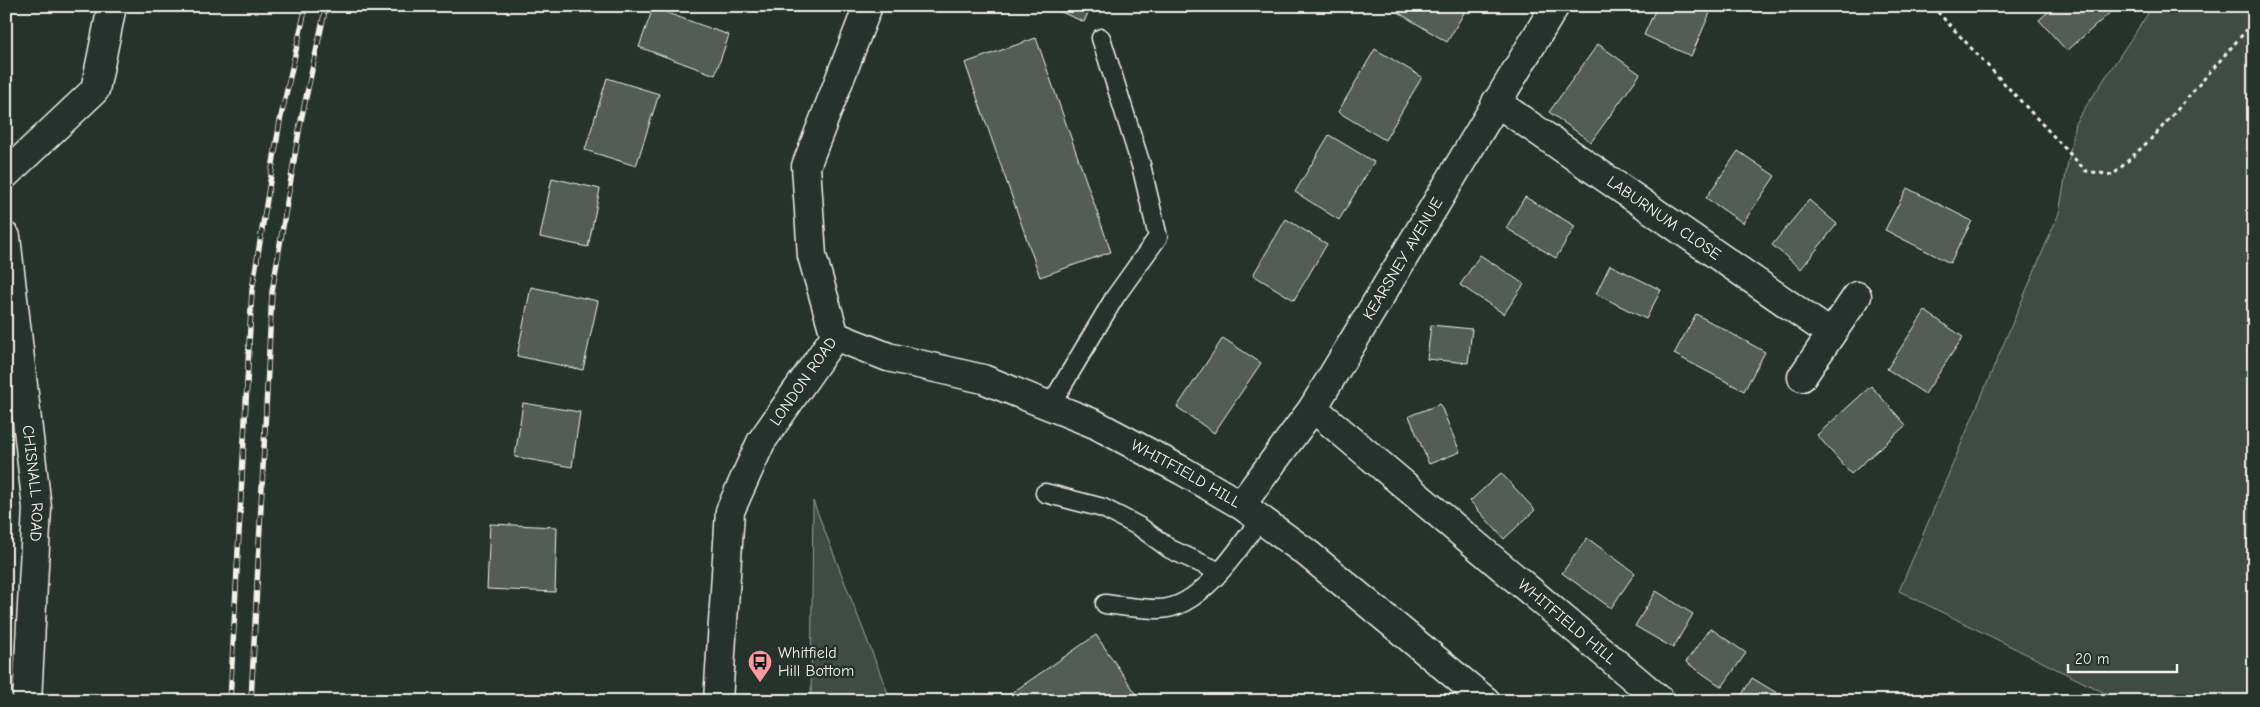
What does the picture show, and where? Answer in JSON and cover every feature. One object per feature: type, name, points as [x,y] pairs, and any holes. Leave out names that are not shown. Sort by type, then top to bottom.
[{"type":"street","points":[[6,174],[95,90],[112,6]]},
{"type":"street","name":"LONDON ROAD","points":[[718,701],[730,511],[761,442],[835,336],[812,256],[806,166],[868,6]]},
{"type":"street","name":"KEARSNEY AVENUE","points":[[1250,512],[1496,102],[1556,6]]},
{"type":"street","name":"LABURNUM CLOSE","points":[[1496,102],[1831,334]]},
{"type":"street","name":"CHISNALL ROAD","points":[[6,237],[37,508],[26,701]]},
{"type":"street","points":[[1802,377],[1857,296]]},
{"type":"street","name":"WHITFIELD HILL","points":[[835,336],[888,357],[984,379],[1095,424],[1183,471],[1250,512],[1307,553],[1486,701]]},
{"type":"street","name":"WHITFIELD HILL","points":[[1312,408],[1661,701]]},
{"type":"lane","points":[[1050,406],[1115,297],[1158,237],[1141,165],[1101,38]]},
{"type":"lane","points":[[1045,493],[1103,508],[1140,526],[1170,548],[1220,572]]},
{"type":"lane","points":[[1105,604],[1161,609],[1186,601],[1231,560],[1250,512]]},
{"type":"path","points":[[1932,6],[2086,171],[2113,174],[2156,134],[2250,26],[2254,24]]},
{"type":"shaded area","points":[[2153,6],[2254,6],[2254,701],[2121,701],[1899,591],[2059,213],[2075,123]]},
{"type":"shaded area","points":[[813,501],[891,701],[811,701]]},
{"type":"building","points":[[1047,6],[1091,6],[1084,22]]},
{"type":"building","points":[[1403,6],[1468,6],[1447,42],[1399,13]]},
{"type":"building","points":[[1657,6],[1713,6],[1691,56],[1644,35]]},
{"type":"building","points":[[2055,6],[2110,6],[2113,10],[2067,51],[2039,20]]},
{"type":"building","points":[[653,8],[729,35],[715,75],[639,47]]},
{"type":"building","points":[[1036,38],[1111,252],[1040,277],[965,63]]},
{"type":"building","points":[[1598,44],[1640,74],[1591,142],[1549,112]]},
{"type":"building","points":[[1375,49],[1422,77],[1385,140],[1338,112]]},
{"type":"building","points":[[607,78],[659,94],[636,166],[585,150]]},
{"type":"building","points":[[1329,135],[1374,162],[1339,220],[1295,192]]},
{"type":"building","points":[[1738,151],[1775,176],[1743,223],[1706,198]]},
{"type":"building","points":[[552,178],[600,189],[588,247],[540,237]]},
{"type":"building","points":[[1907,188],[1972,221],[1950,263],[1885,230]]},
{"type":"building","points":[[1525,197],[1575,226],[1556,258],[1506,228]]},
{"type":"building","points":[[1809,200],[1837,224],[1801,269],[1772,245]]},
{"type":"building","points":[[1286,219],[1327,244],[1294,300],[1253,275]]},
{"type":"building","points":[[1480,255],[1524,284],[1504,314],[1460,285]]},
{"type":"building","points":[[1610,265],[1661,290],[1646,319],[1596,294]]},
{"type":"building","points":[[531,287],[598,301],[583,370],[517,356]]},
{"type":"building","points":[[1925,311],[1963,337],[1925,394],[1887,369]]},
{"type":"building","points":[[1696,314],[1765,352],[1744,391],[1674,354]]},
{"type":"building","points":[[1431,325],[1472,329],[1468,363],[1427,359]]},
{"type":"building","points":[[1223,338],[1261,363],[1214,433],[1177,407]]},
{"type":"building","points":[[1871,386],[1906,425],[1851,474],[1817,435]]},
{"type":"building","points":[[523,403],[580,412],[572,467],[515,457]]},
{"type":"building","points":[[1440,404],[1460,452],[1429,464],[1409,416]]},
{"type":"building","points":[[1501,473],[1535,510],[1504,539],[1470,501]]},
{"type":"building","points":[[490,524],[557,527],[555,592],[487,589]]},
{"type":"building","points":[[1587,538],[1635,573],[1611,608],[1562,573]]},
{"type":"building","points":[[1656,591],[1693,614],[1673,648],[1635,626]]},
{"type":"building","points":[[1710,628],[1746,653],[1722,687],[1686,662]]},
{"type":"building","points":[[1096,635],[1141,701],[1000,701]]},
{"type":"building","points":[[1752,678],[1790,701],[1738,701]]},
{"type":"railway","points":[[230,701],[252,290],[280,121],[306,6]]},
{"type":"railway","points":[[251,701],[272,292],[300,125],[326,6]]},
{"type":"place","name":"Whitfield Hill Bottom","points":[[760,683]]}]
